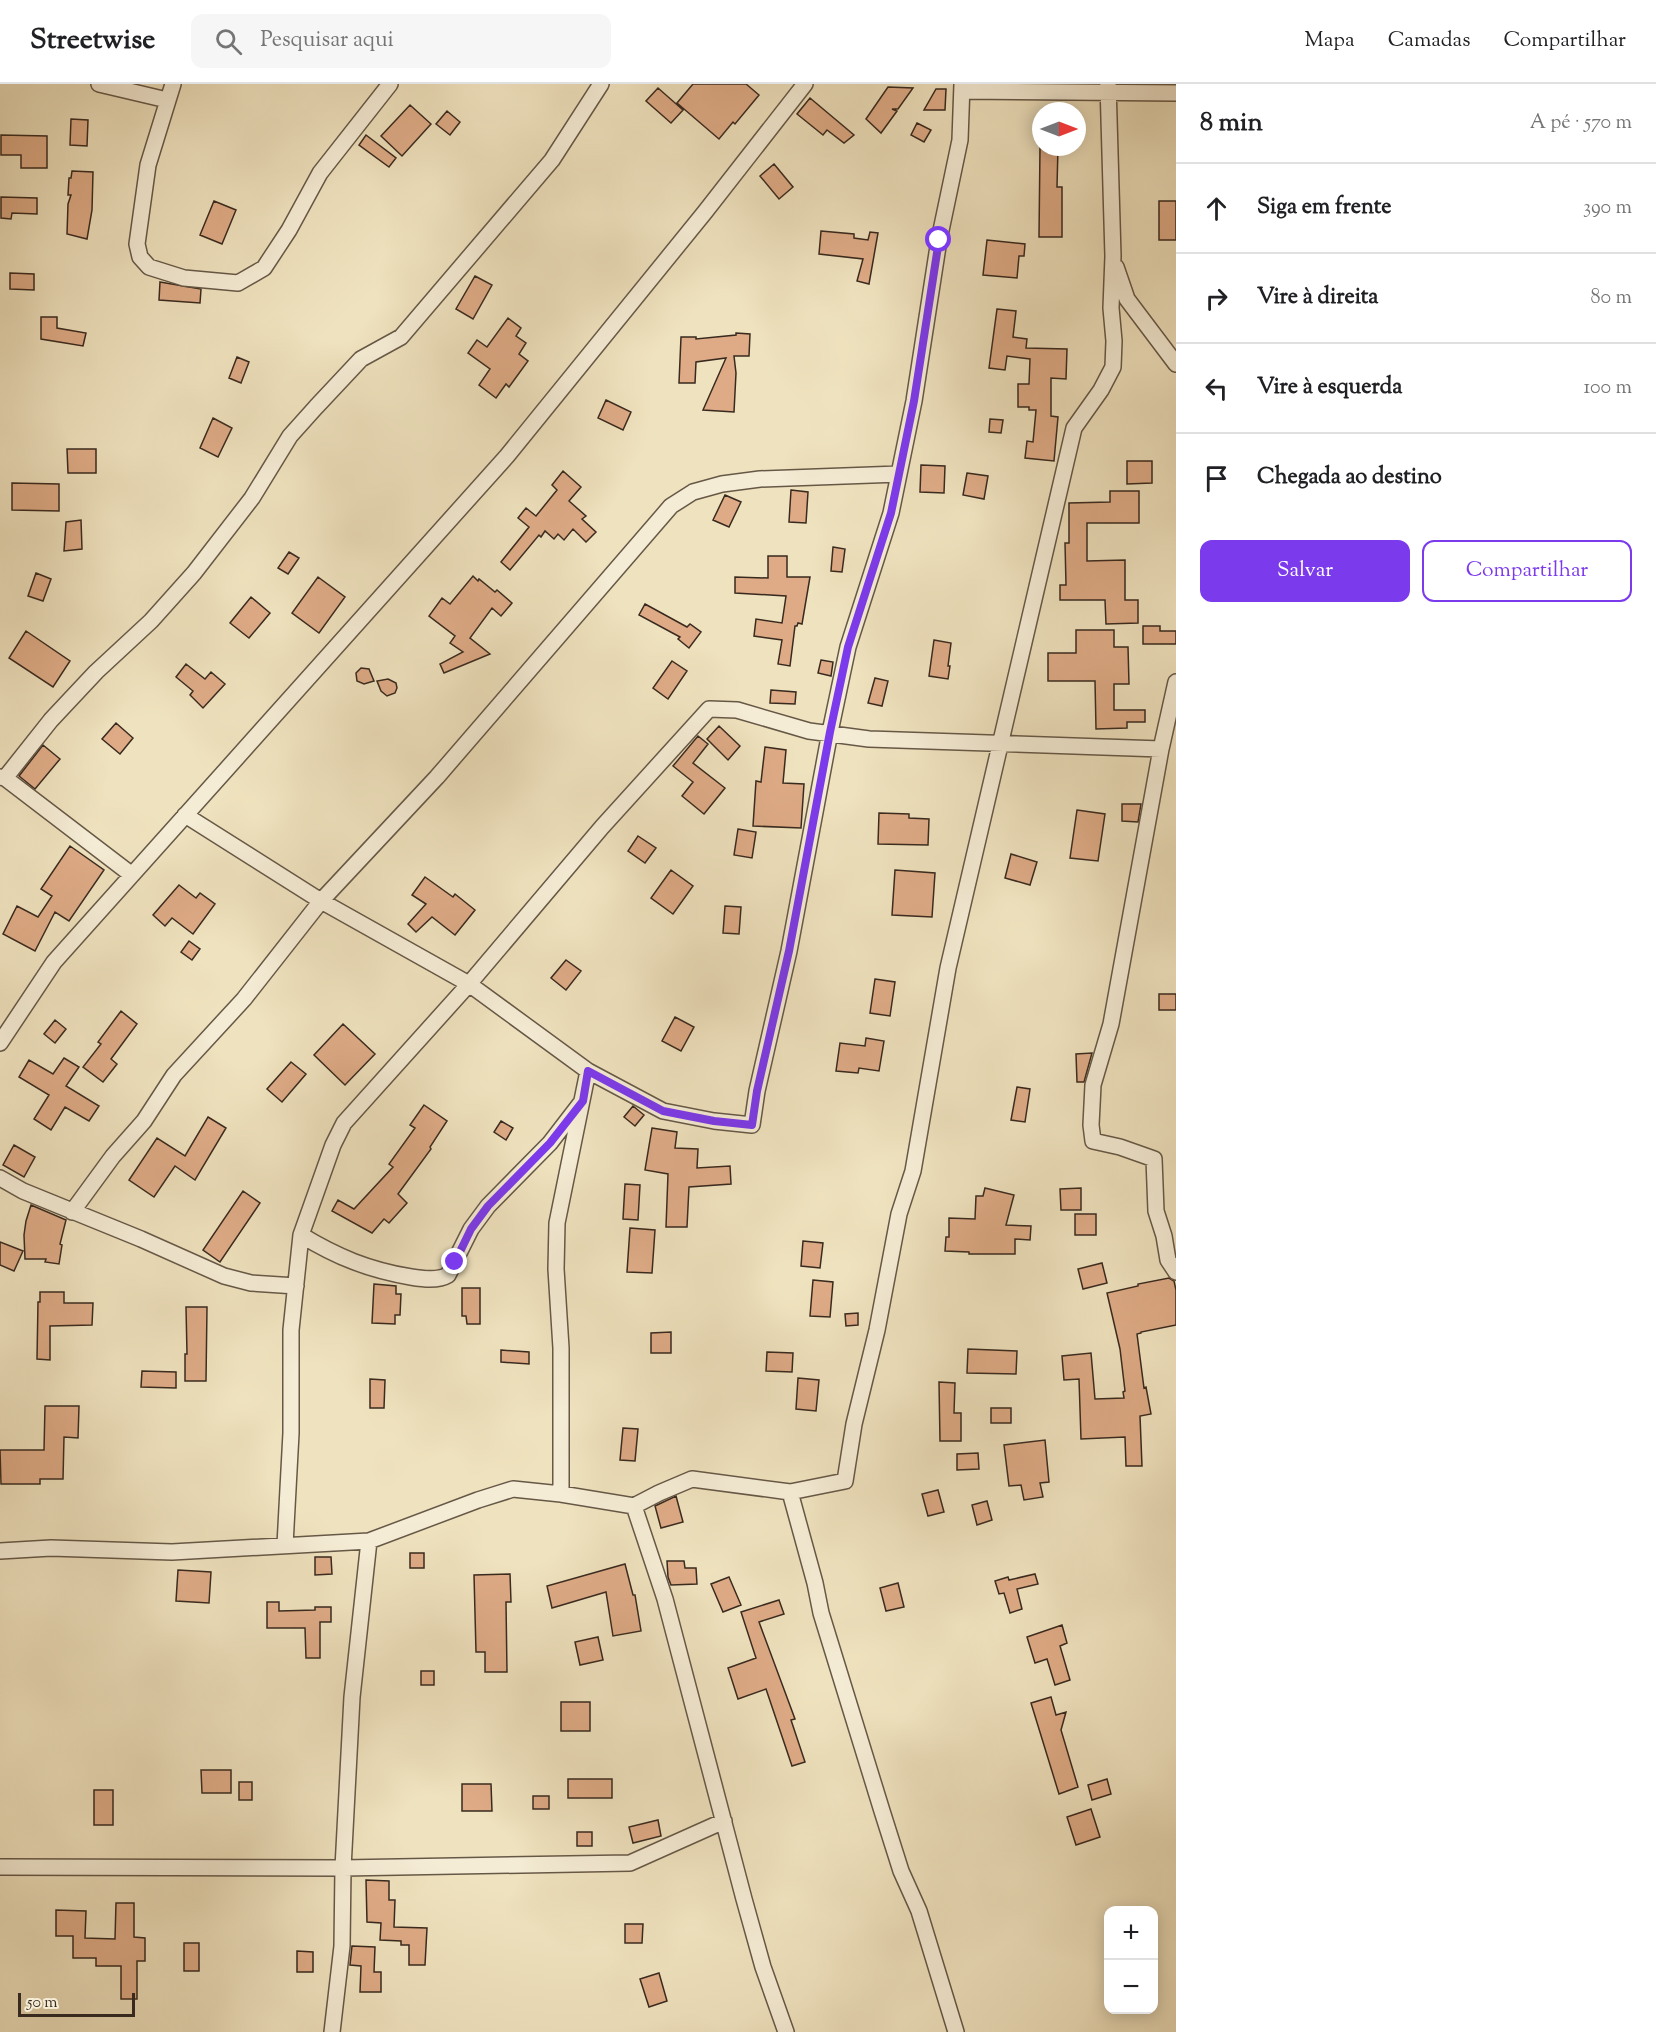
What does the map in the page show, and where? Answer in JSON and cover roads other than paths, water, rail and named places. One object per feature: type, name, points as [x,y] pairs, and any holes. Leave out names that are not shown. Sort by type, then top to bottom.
[{"type":"street","points":[[99,84],[167,100]]},
{"type":"street","points":[[173,84],[148,165],[137,243],[140,257],[149,267],[184,278],[238,283],[264,268],[289,230],[320,173],[390,84]]},
{"type":"street","points":[[132,875],[2,777],[96,672],[152,621],[194,573],[252,498],[290,436],[316,406],[361,359],[400,337],[446,285],[552,160],[601,84]]},
{"type":"street","points":[[0,1043],[54,962],[507,456],[705,213],[805,84]]},
{"type":"street","points":[[185,815],[321,901],[469,984],[588,1071],[663,1111],[714,1121],[752,1125],[757,1091],[789,951],[848,647],[891,513],[914,401],[939,240],[960,140],[962,87],[1108,88],[1176,93]]},
{"type":"street","points":[[0,1551],[51,1548],[172,1552],[369,1541],[513,1489],[634,1506],[692,1479],[790,1492],[846,1481],[854,1424],[877,1330],[899,1214],[913,1172],[948,968],[1074,428],[1101,390],[1113,367],[1114,341],[1111,308],[1113,256],[1108,88]]},
{"type":"street","points":[[1113,256],[1127,299],[1176,364]]},
{"type":"street","points":[[72,1212],[113,1156],[144,1122],[174,1075],[244,999],[321,901],[437,777],[671,507],[693,492],[722,484],[760,480],[899,474]]},
{"type":"street","points":[[1176,682],[1161,749],[1111,1024],[1093,1085],[1091,1125],[1093,1141],[1120,1147],[1154,1159],[1156,1211],[1164,1236],[1168,1260],[1176,1272]]},
{"type":"street","points":[[285,1545],[291,1433],[291,1342],[301,1234],[333,1145],[344,1123],[469,984],[602,827],[709,709],[737,710],[809,731],[869,739],[1161,749]]},
{"type":"street","points":[[561,1494],[561,1348],[556,1269],[557,1223],[588,1071]]},
{"type":"street","points":[[301,1234],[324,1249],[372,1269],[420,1278],[442,1278],[448,1275],[471,1229],[488,1206],[550,1143],[583,1101]]},
{"type":"street","points":[[0,1178],[23,1191],[224,1276],[251,1283],[296,1286]]},
{"type":"street","points":[[790,1492],[821,1613],[875,1789],[901,1871],[919,1911],[956,2032]]},
{"type":"street","points":[[634,1506],[665,1599],[763,1967],[786,2032]]},
{"type":"street","points":[[332,2032],[342,1946],[343,1869],[352,1697],[369,1541]]},
{"type":"street","points":[[0,1867],[343,1869],[630,1863],[724,1821]]}]
